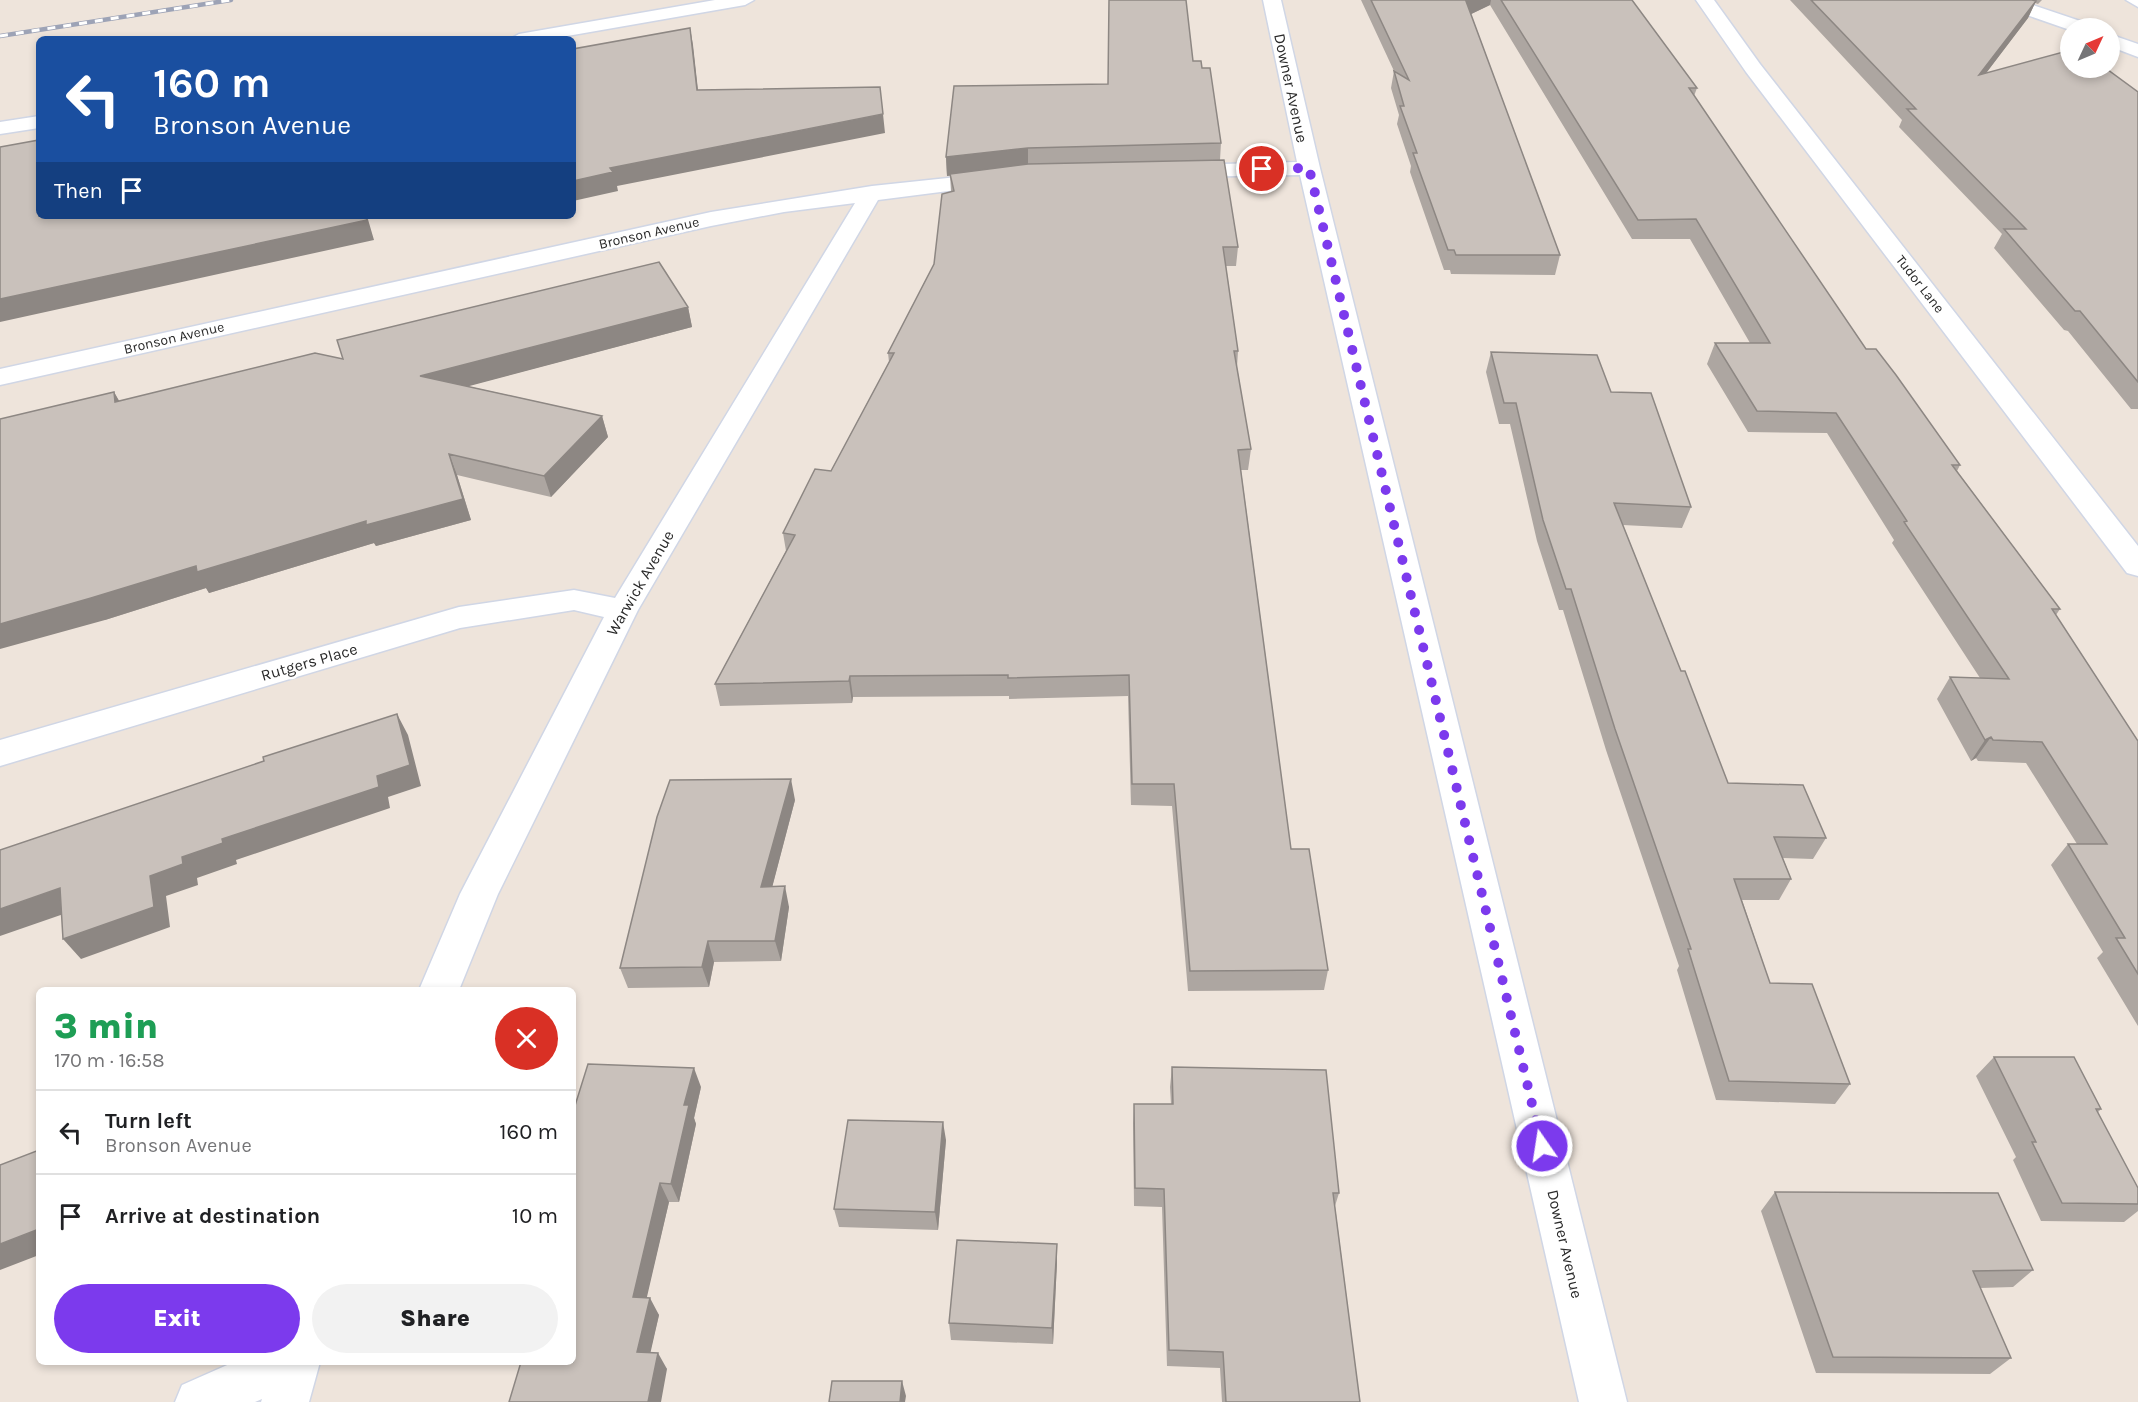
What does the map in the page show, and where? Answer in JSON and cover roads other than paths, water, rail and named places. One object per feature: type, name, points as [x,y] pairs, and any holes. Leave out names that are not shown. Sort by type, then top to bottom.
[{"type":"street","points":[[536,36],[745,0]]},
{"type":"street","name":"Downer Avenue","points":[[1272,0],[1309,168],[1603,1402]]},
{"type":"street","name":"Tudor Lane","points":[[1705,0],[1753,68],[2138,566]]},
{"type":"street","points":[[2001,0],[2060,20]]},
{"type":"street","points":[[2120,44],[2138,51]]},
{"type":"street","points":[[0,128],[36,122]]},
{"type":"street","points":[[1156,172],[1309,168]]},
{"type":"street","name":"Bronson Avenue","points":[[0,377],[711,219],[872,192],[1017,176]]},
{"type":"street","name":"Warwick Avenue","points":[[440,987],[478,894],[622,610],[872,192]]},
{"type":"street","name":"Rutgers Place","points":[[0,753],[459,618],[574,600],[622,610]]},
{"type":"street","points":[[199,1402],[283,1365]]},
{"type":"street","points":[[285,1402],[295,1365]]},
{"type":"railway","points":[[0,36],[231,0]]}]
